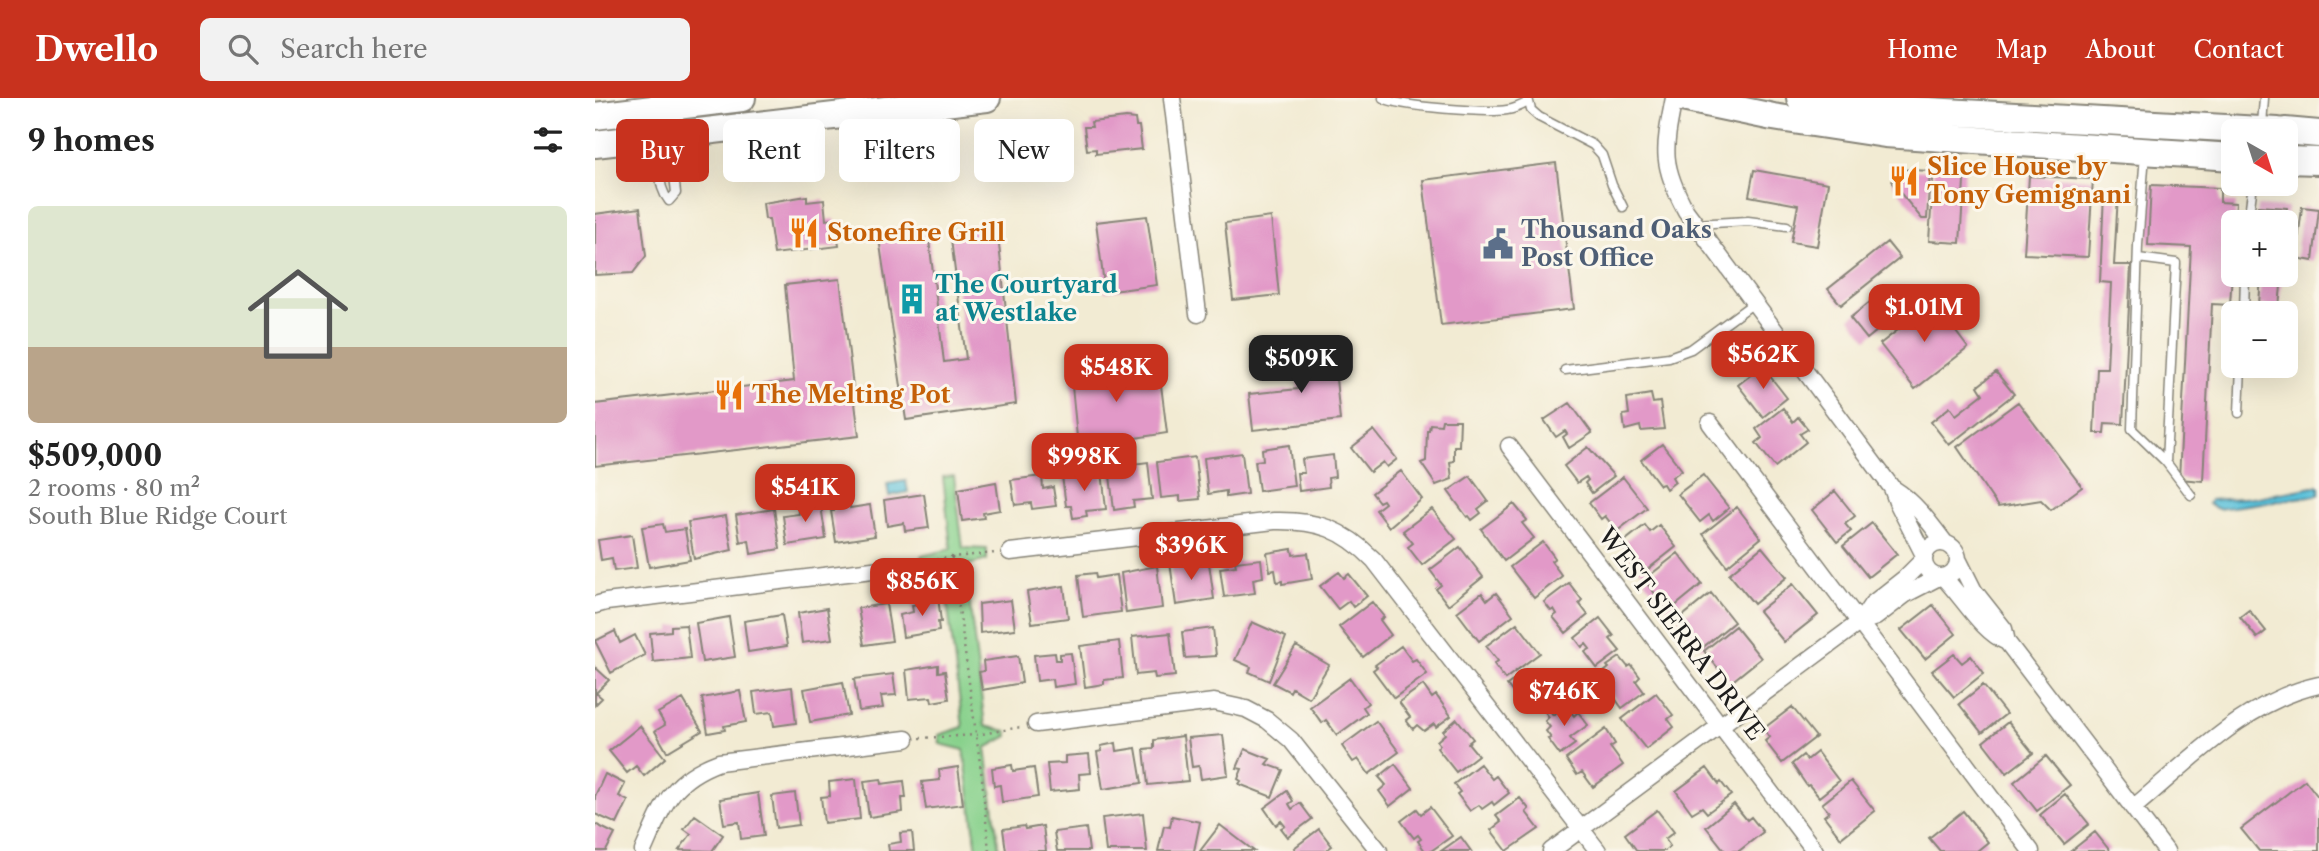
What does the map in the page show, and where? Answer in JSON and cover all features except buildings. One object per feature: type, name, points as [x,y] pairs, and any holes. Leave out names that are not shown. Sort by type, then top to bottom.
[{"type":"main road","points":[[595,116],[663,103],[742,98]]},
{"type":"main road","points":[[709,131],[986,98]]},
{"type":"main road","points":[[1682,98],[1807,123],[1885,134],[1937,116],[2221,129]]},
{"type":"main road","points":[[1801,98],[1937,116],[2145,151],[2221,156]]},
{"type":"main road","points":[[2298,132],[2319,134]]},
{"type":"main road","points":[[595,144],[616,142]]},
{"type":"main road","points":[[2298,160],[2319,161]]},
{"type":"street","points":[[1172,98],[1198,314]]},
{"type":"street","points":[[1674,98],[1665,140],[1666,163],[1673,187],[1695,224],[1892,488],[1930,573],[1941,577],[1964,599],[1993,636],[2007,642]]},
{"type":"street","points":[[1710,423],[2031,851]]},
{"type":"street","name":"WEST SIERRA DRIVE","points":[[1509,446],[1815,851]]},
{"type":"street","points":[[1892,488],[1904,495],[1945,543],[1954,548],[1973,591],[2004,629],[2007,642],[2166,851]]},
{"type":"street","points":[[1010,552],[1274,521],[1308,521],[1339,532],[1358,544],[1374,560],[1598,851]]},
{"type":"street","points":[[1860,622],[1872,604],[1905,578],[1930,546],[1945,543]]},
{"type":"street","points":[[1551,851],[1860,622],[1876,617],[1906,594],[1954,572],[1959,561]]},
{"type":"street","points":[[595,606],[606,602],[881,569]]},
{"type":"street","points":[[2133,808],[2256,709],[2286,695],[2319,685]]},
{"type":"street","points":[[1036,724],[1215,702],[1246,709],[1267,720],[1291,740],[1378,851]]},
{"type":"street","points":[[643,851],[669,795],[684,780],[701,769],[719,762],[906,739]]},
{"type":"lane","points":[[1383,98],[1411,105],[1506,111],[1528,100],[1531,110],[1539,117],[1593,145],[1602,155],[1623,207]]},
{"type":"lane","points":[[2262,119],[2264,98]]},
{"type":"lane","points":[[664,136],[672,157],[676,193],[669,201],[664,195],[659,158],[664,136]]},
{"type":"lane","points":[[2145,151],[2137,258],[2132,429],[2166,462],[2190,495]]},
{"type":"lane","points":[[1695,224],[1748,221],[1787,226]]},
{"type":"lane","points":[[2137,258],[2176,263],[2166,462]]},
{"type":"lane","points":[[1565,370],[1668,357],[1691,349],[1755,302]]},
{"type":"lane","points":[[2239,413],[2240,378]]},
{"type":"path","points":[[881,569],[952,557],[1010,552]]},
{"type":"path","points":[[952,557],[977,735],[989,851]]},
{"type":"path","points":[[906,739],[977,735],[1036,724]]},
{"type":"green space","points":[[954,476],[963,548],[987,549],[987,560],[965,566],[985,726],[1007,731],[1008,736],[986,748],[999,851],[977,851],[964,750],[940,744],[939,735],[963,727],[943,569],[922,568],[921,556],[951,549],[943,477]]},
{"type":"water","points":[[1036,466],[1054,466],[1055,477],[1052,478],[1047,473],[1036,474]]},
{"type":"water","points":[[906,481],[908,492],[889,496],[887,484]]},
{"type":"water","points":[[2319,486],[2319,495],[2218,509],[2208,504],[2210,500],[2259,497]]},
{"type":"place","name":"Slice House by Tony Gemignani","points":[[1904,181]]},
{"type":"place","name":"Stonefire Grill","points":[[804,233]]},
{"type":"place","name":"Thousand Oaks Post Office","points":[[1498,244]]},
{"type":"place","name":"The Courtyard at Westlake","points":[[912,299]]},
{"type":"place","name":"The Melting Pot","points":[[729,395]]}]
